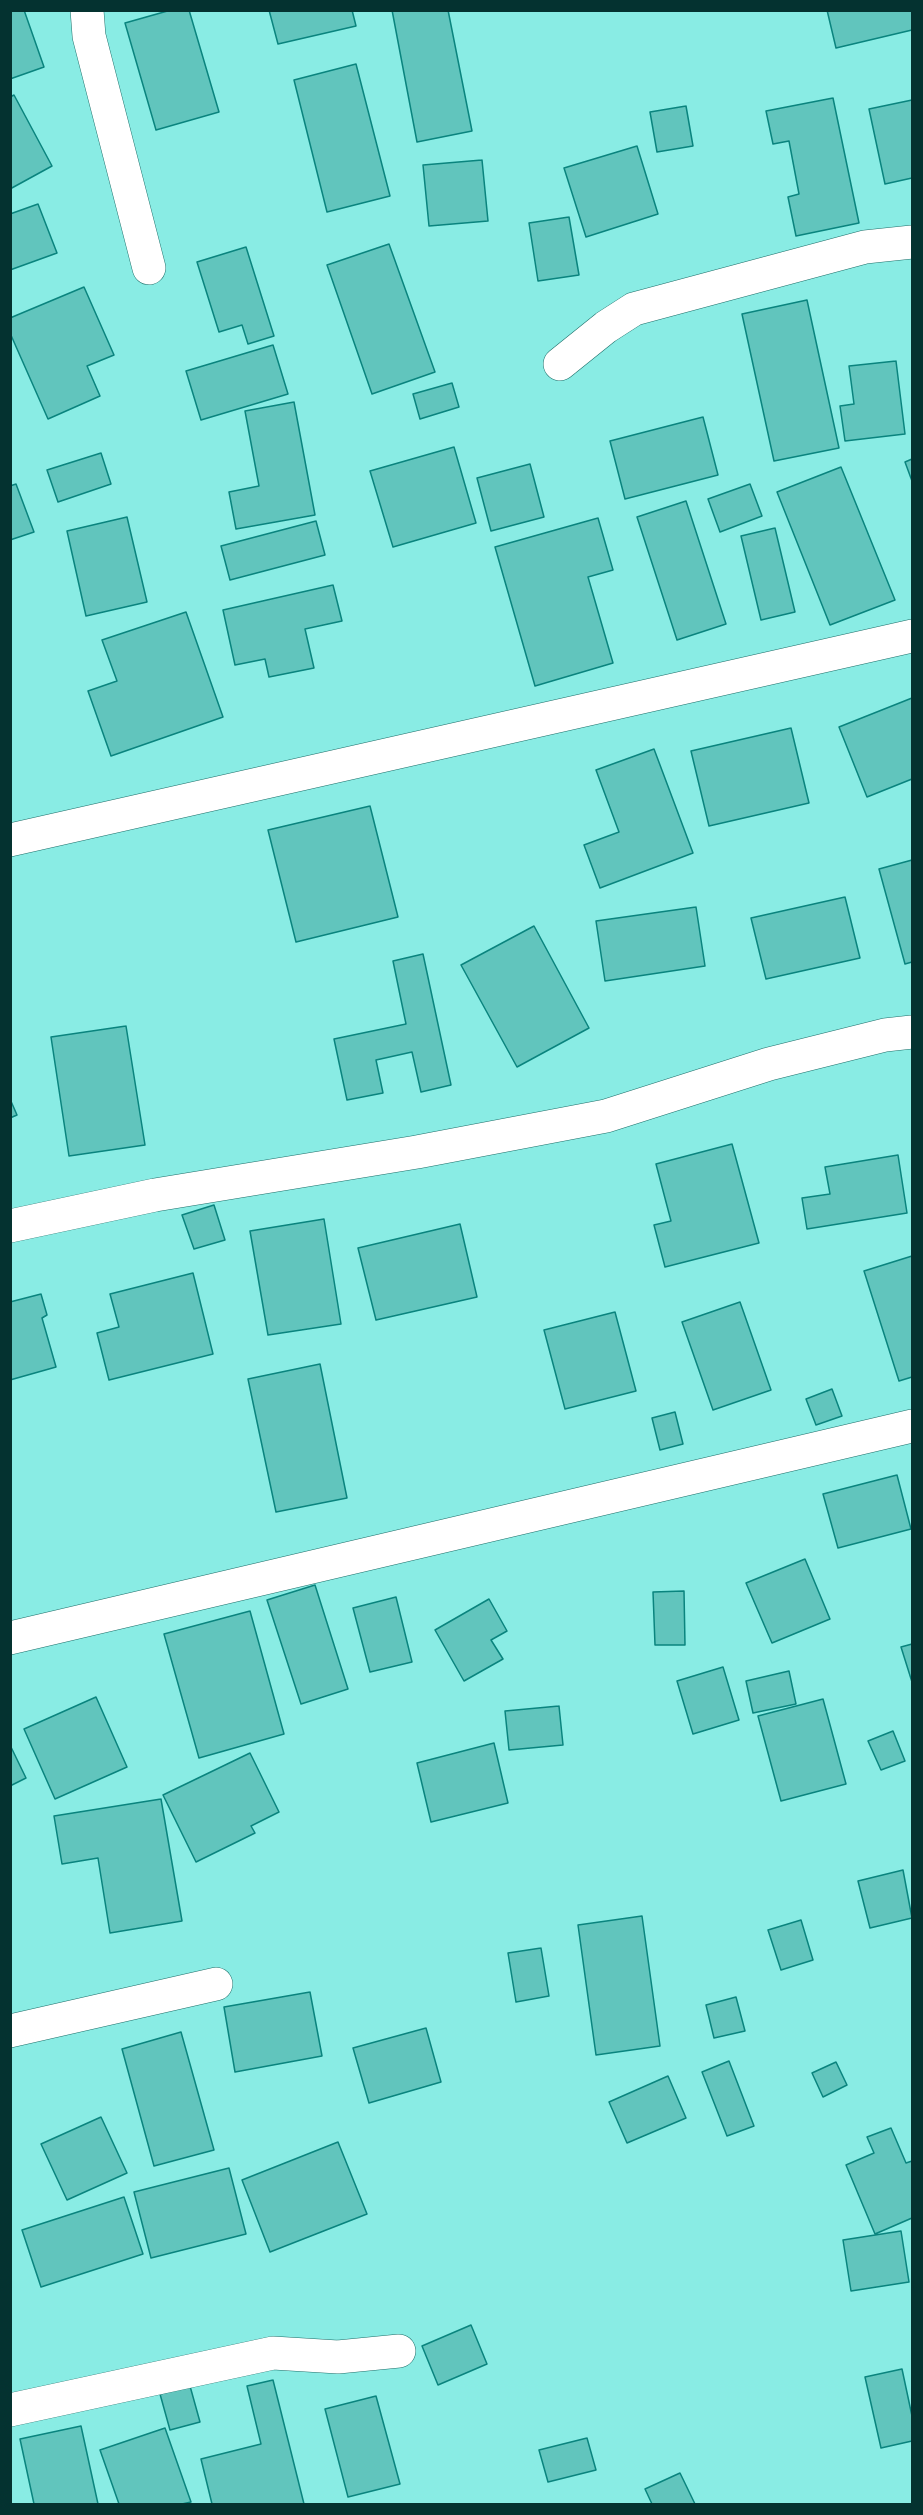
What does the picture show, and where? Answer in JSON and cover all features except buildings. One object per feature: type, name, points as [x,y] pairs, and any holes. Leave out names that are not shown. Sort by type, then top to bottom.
[{"type":"street","points":[[87,10],[88,36],[149,268]]},
{"type":"street","points":[[560,364],[606,327],[634,309],[866,247],[912,242]]},
{"type":"street","points":[[10,840],[912,636]]},
{"type":"street","points":[[10,1226],[156,1195],[417,1152],[606,1116],[769,1064],[885,1035],[912,1032]]},
{"type":"street","points":[[10,1638],[912,1426]]},
{"type":"street","points":[[10,2031],[216,1984]]},
{"type":"street","points":[[10,2410],[273,2353],[338,2357],[399,2351]]}]
